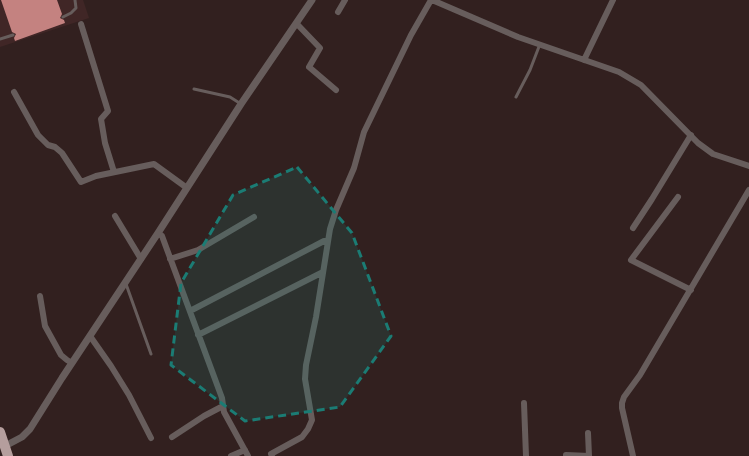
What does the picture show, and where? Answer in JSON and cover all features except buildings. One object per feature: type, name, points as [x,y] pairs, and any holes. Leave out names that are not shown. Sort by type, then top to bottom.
[{"type":"highway","points":[[0,432],[6,451]]},
{"type":"street","points":[[6,451],[30,429],[188,188],[241,104],[312,0]]},
{"type":"street","points":[[338,12],[345,0]]},
{"type":"street","points":[[270,455],[302,437],[312,420],[305,379],[306,365],[316,317],[328,240],[336,210],[354,168],[364,132],[411,35],[431,0],[518,36],[618,72],[641,85],[698,143],[713,154],[749,166]]},
{"type":"street","points":[[584,60],[613,0]]},
{"type":"street","points":[[81,24],[108,111],[100,119],[105,143],[114,172]]},
{"type":"street","points":[[297,24],[320,48],[309,67],[336,90]]},
{"type":"street","points":[[14,92],[38,135],[48,145],[55,147],[62,154],[81,182],[96,176],[154,164],[188,188]]},
{"type":"street","points":[[633,228],[691,136]]},
{"type":"street","points":[[633,456],[622,408],[623,400],[640,375],[691,290],[749,190]]},
{"type":"street","points":[[678,197],[631,260],[691,290]]},
{"type":"street","points":[[115,216],[141,259]]},
{"type":"street","points":[[170,259],[198,250],[254,217]]},
{"type":"street","points":[[158,233],[162,236],[222,398],[224,412],[248,456]]},
{"type":"street","points":[[190,312],[328,240]]},
{"type":"street","points":[[198,335],[323,272]]},
{"type":"street","points":[[40,296],[45,326],[61,355],[72,363]]},
{"type":"street","points":[[90,336],[129,395],[151,438]]},
{"type":"street","points":[[524,403],[526,456]]},
{"type":"street","points":[[172,437],[204,416],[223,406]]},
{"type":"street","points":[[566,456],[589,456],[588,433]]},
{"type":"street","points":[[231,456],[245,450]]},
{"type":"lane","points":[[63,17],[71,13],[76,8],[75,0]]},
{"type":"lane","points":[[0,39],[13,35]]},
{"type":"lane","points":[[516,97],[530,70],[540,44]]},
{"type":"lane","points":[[194,89],[230,97],[241,104]]},
{"type":"lane","points":[[125,283],[151,354]]},
{"type":"highlighted area","points":[[297,167],[352,233],[391,336],[340,407],[245,421],[171,365],[181,283],[233,195]]},
{"type":"shaded area","points":[[0,0],[83,0],[89,18],[0,47]]}]
